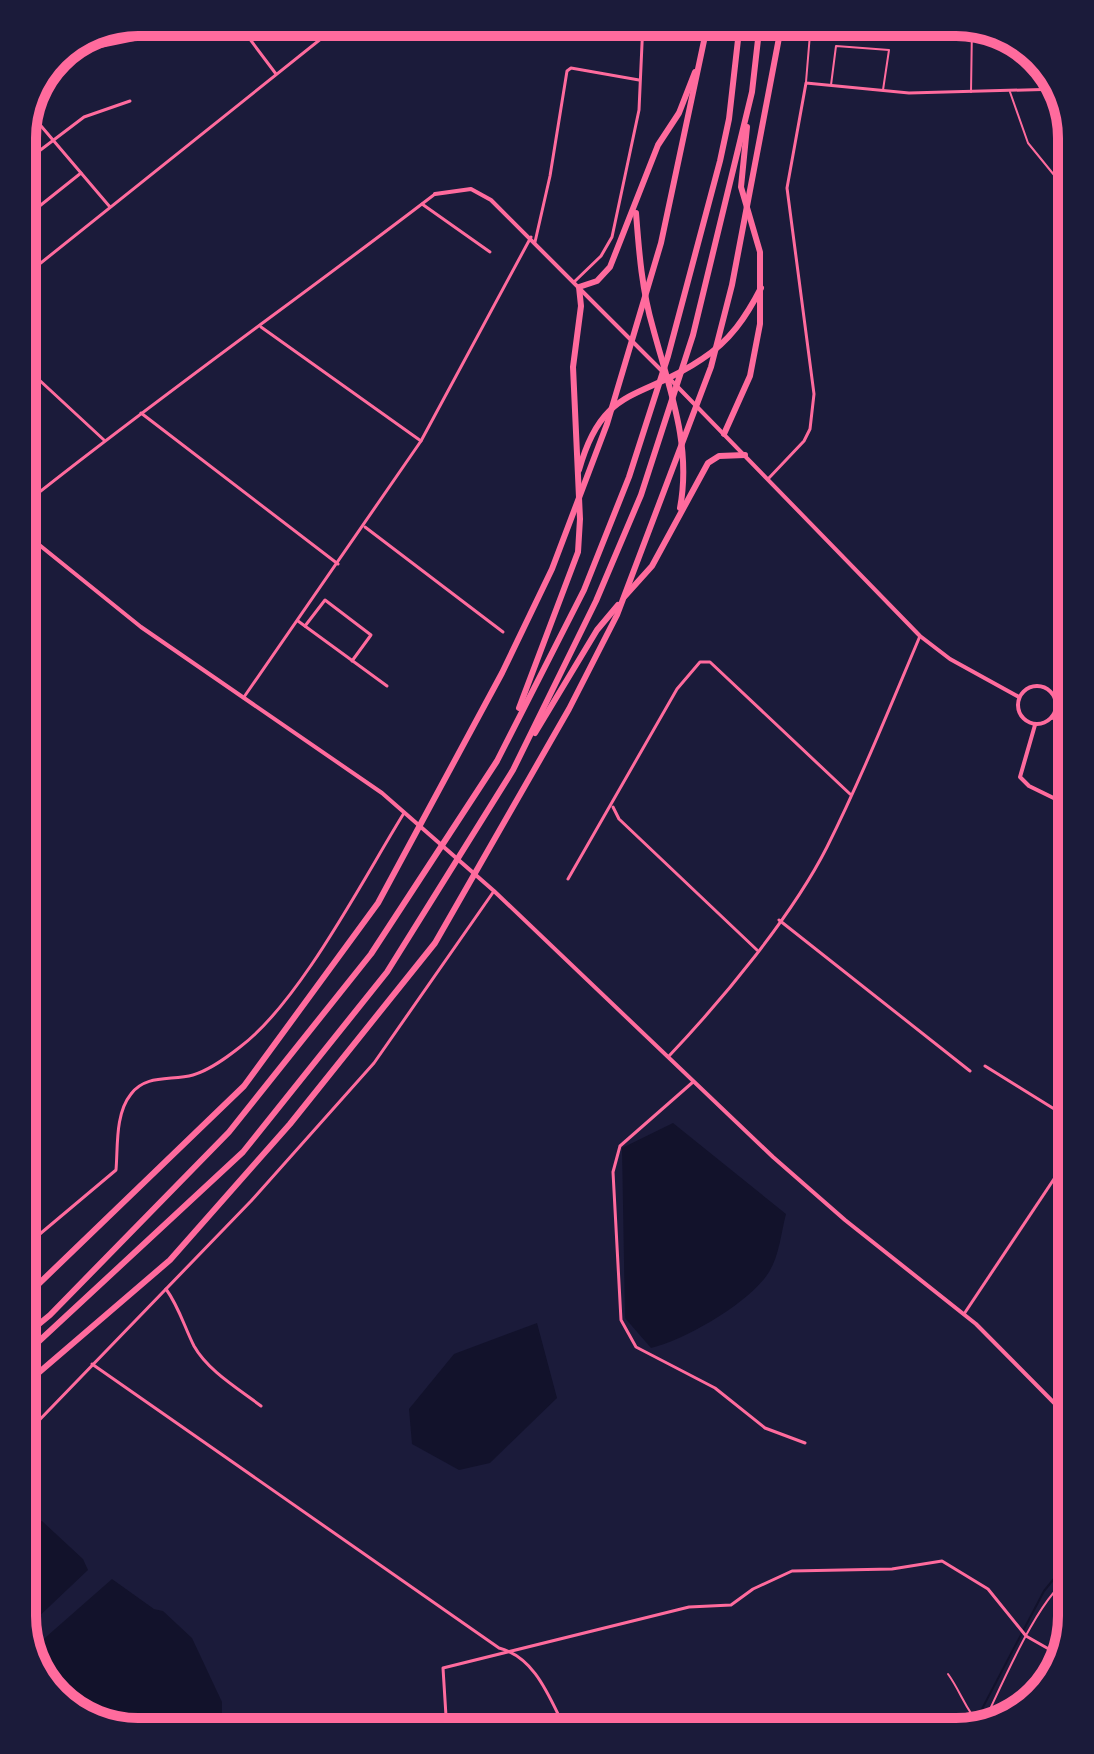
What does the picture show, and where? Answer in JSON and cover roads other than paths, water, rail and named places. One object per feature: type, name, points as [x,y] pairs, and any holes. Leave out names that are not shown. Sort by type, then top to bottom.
[{"type":"highway","points":[[506,743],[578,552],[573,367],[581,306],[576,284],[597,281],[610,267],[658,145],[679,113],[693,80],[704,36]]},
{"type":"highway","points":[[36,1287],[244,1086],[378,903],[488,700],[552,569],[607,424],[661,243],[705,36]]},
{"type":"highway","points":[[36,1326],[229,1132],[371,954],[506,743],[584,590],[629,477],[668,356],[729,119],[738,36]]},
{"type":"highway","points":[[724,434],[750,376],[760,324],[760,252],[741,187],[758,36]]},
{"type":"highway","points":[[36,1375],[170,1260],[290,1124],[435,943],[569,709],[617,615],[711,367],[732,285],[779,36]]},
{"type":"highway","points":[[513,770],[596,601],[641,495],[693,335],[752,92]]},
{"type":"highway","points":[[635,209],[646,299],[681,432],[685,482],[679,518]]},
{"type":"highway","points":[[577,477],[583,455],[604,413],[631,392],[702,360],[725,341],[762,286]]},
{"type":"highway","points":[[36,1344],[243,1152],[387,972],[597,630],[652,566],[708,463],[719,456],[745,455]]},
{"type":"street","points":[[93,47],[144,36]]},
{"type":"street","points":[[248,36],[276,74]]},
{"type":"street","points":[[36,267],[324,36]]},
{"type":"street","points":[[576,284],[601,256],[612,237],[639,110],[642,36]]},
{"type":"street","points":[[535,242],[567,71],[571,68],[639,80]]},
{"type":"street","points":[[768,479],[804,441],[810,429],[814,394],[788,217],[787,188],[806,83],[883,92],[1045,89]]},
{"type":"street","points":[[36,153],[84,117],[130,101]]},
{"type":"street","points":[[37,122],[110,207]]},
{"type":"street","points":[[36,209],[81,173]]},
{"type":"street","points":[[36,495],[140,412],[261,327],[435,194],[471,189],[491,200],[531,237],[920,636],[950,659],[1019,697]]},
{"type":"street","points":[[422,204],[490,252]]},
{"type":"street","points":[[244,697],[365,527],[421,441],[531,237]]},
{"type":"street","points":[[261,327],[421,441]]},
{"type":"street","points":[[36,377],[104,440]]},
{"type":"street","points":[[140,412],[338,564]]},
{"type":"street","points":[[365,527],[503,632]]},
{"type":"street","points":[[36,542],[141,627],[336,758],[404,813],[494,891],[773,1157],[845,1220],[964,1314],[1058,1407]]},
{"type":"street","points":[[305,626],[325,600],[371,635],[352,661]]},
{"type":"street","points":[[298,621],[387,686]]},
{"type":"street","points":[[669,1056],[706,1017],[779,920],[826,850],[920,636]]},
{"type":"street","points":[[757,950],[619,819],[613,806],[612,801],[686,675],[700,662],[710,662],[850,794]]},
{"type":"street","points":[[1032,686],[1048,689],[1056,704],[1051,719],[1035,725],[1021,718],[1017,707],[1019,697],[1032,686]]},
{"type":"street","points":[[1035,725],[1020,777],[1029,786],[1058,800]]},
{"type":"street","points":[[568,879],[613,806]]},
{"type":"street","points":[[36,1237],[116,1170],[121,1113],[130,1094],[145,1081],[192,1075],[212,1066],[243,1045],[295,989],[404,813]]},
{"type":"street","points":[[36,1423],[251,1201],[374,1063],[494,891]]},
{"type":"street","points":[[779,920],[970,1071]]},
{"type":"street","points":[[985,1066],[1058,1111]]},
{"type":"street","points":[[694,1080],[620,1146],[613,1172],[621,1320],[636,1347],[715,1388],[765,1428],[805,1443]]},
{"type":"street","points":[[964,1314],[1058,1173]]},
{"type":"street","points":[[166,1289],[180,1309],[195,1347],[216,1371],[261,1406]]},
{"type":"street","points":[[92,1364],[499,1648],[512,1652],[529,1664],[559,1718]]},
{"type":"street","points":[[446,1718],[443,1668],[689,1607],[731,1605],[764,1582],[792,1571],[892,1569],[942,1561],[988,1589],[1026,1636],[1052,1651]]},
{"type":"lane","points":[[806,83],[810,36]]},
{"type":"lane","points":[[971,92],[972,37]]},
{"type":"lane","points":[[831,85],[836,46],[889,50],[883,92]]},
{"type":"lane","points":[[1010,90],[1028,143],[1058,180]]},
{"type":"lane","points":[[1051,719],[1058,718]]},
{"type":"lane","points":[[987,1714],[1026,1636],[1058,1585]]},
{"type":"lane","points":[[948,1674],[966,1700],[972,1716]]},
{"type":"waterway","points":[[979,1715],[1044,1591],[1058,1575]]}]
